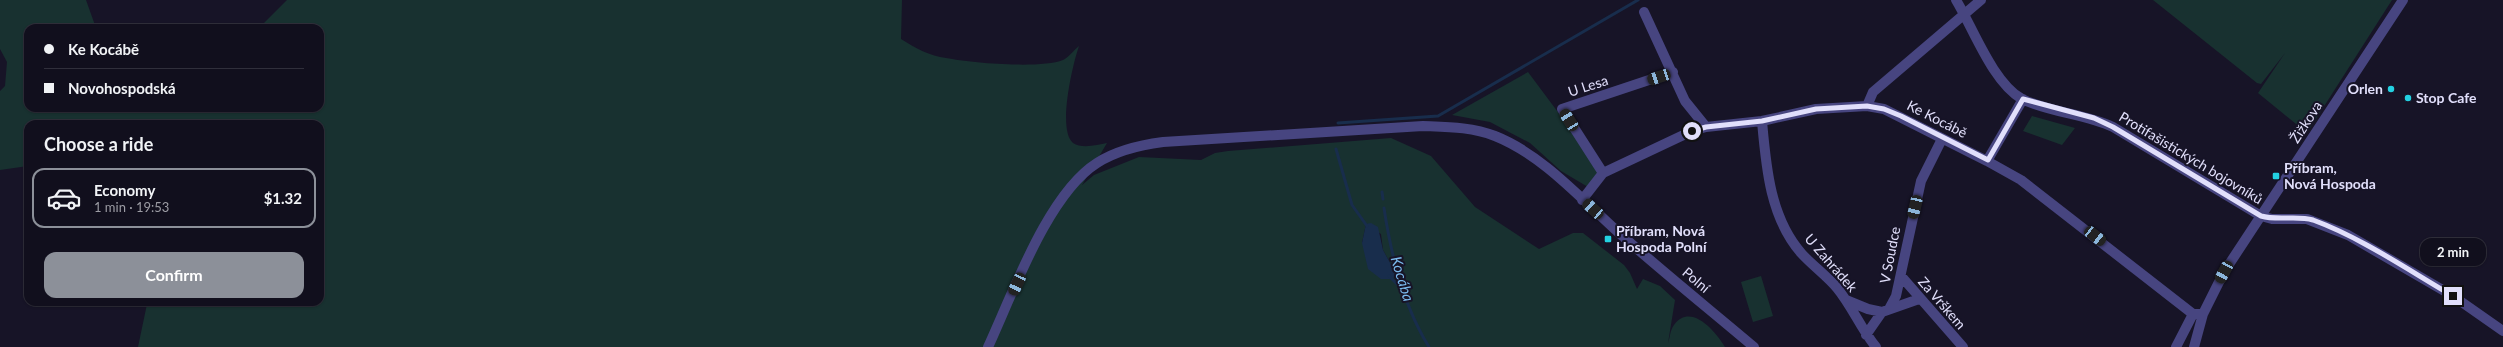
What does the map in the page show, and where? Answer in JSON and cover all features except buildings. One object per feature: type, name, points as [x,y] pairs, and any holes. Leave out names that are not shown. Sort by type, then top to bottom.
[{"type":"street","name":"Protifašistických bojovníků","points":[[1956,0],[1999,76],[2009,89],[2023,99],[2094,118],[2113,127],[2261,216],[2272,220],[2307,219],[2348,235],[2453,296],[2503,331]]},
{"type":"street","points":[[1867,106],[1873,92],[1981,0]]},
{"type":"street","name":"Žižkova","points":[[2194,347],[2198,314],[2403,0]]},
{"type":"street","points":[[1644,12],[1673,72],[1685,101],[1706,127]]},
{"type":"street","name":"U Lesa","points":[[1604,173],[1562,109],[1673,72]]},
{"type":"street","points":[[1988,160],[2023,99]]},
{"type":"street","name":"Ke Kocábě","points":[[1582,200],[1604,173],[1692,131],[1706,127],[1762,121],[1816,109],[1867,106],[1884,109],[1901,116],[1942,139],[1988,160],[2021,180],[2198,314]]},
{"type":"street","name":"U Zahrádek","points":[[1762,121],[1766,163],[1775,204],[1801,253],[1837,288],[1866,335],[1876,347]]},
{"type":"street","name":"Polní","points":[[988,347],[1028,259],[1052,211],[1064,193],[1079,177],[1097,163],[1116,152],[1138,146],[1163,142],[1423,126],[1461,127],[1495,136],[1524,152],[1549,171],[1754,347]]},
{"type":"street","name":"V Soudce","points":[[1866,335],[1896,296],[1901,276],[1904,253],[1921,181],[1942,139]]},
{"type":"street","name":"Za Vrškem","points":[[1901,276],[1919,299],[1963,347]]},
{"type":"street","points":[[1845,299],[1868,309],[1885,310]]},
{"type":"street","name":"V Soudce","points":[[1885,310],[1919,299]]},
{"type":"street","points":[[2176,347],[2198,314]]},
{"type":"green space","points":[[0,0],[86,0],[95,24],[24,24],[24,112],[324,112],[324,24],[263,24],[287,0],[902,0],[901,39],[923,51],[940,57],[988,63],[1023,65],[1052,63],[1067,58],[1079,46],[1070,81],[1066,111],[1068,136],[1073,143],[1081,146],[1107,143],[1082,185],[1094,175],[1139,157],[1201,160],[1215,153],[1228,151],[1391,138],[1431,156],[1475,207],[1539,249],[1573,233],[1583,233],[1624,265],[1630,273],[1637,289],[1643,279],[1660,286],[1675,300],[1668,343],[1674,325],[1681,319],[1688,317],[1695,318],[1709,327],[1725,347],[138,347],[147,306],[324,306],[324,120],[24,120],[24,167],[0,170],[0,91],[5,86],[7,62],[0,49]],"holes":[[[1366,224],[1381,234],[1383,250],[1394,270],[1362,243]]]},
{"type":"green space","points":[[2153,0],[2392,0],[2307,133],[2258,93],[2285,53],[2261,84],[2257,83]]},
{"type":"green space","points":[[1528,72],[1578,139],[1598,173],[1588,187],[1561,171],[1530,143],[1490,122],[1452,115]]},
{"type":"green space","points":[[2032,116],[2075,128],[2062,145],[2023,131]]},
{"type":"green space","points":[[1761,276],[1773,316],[1753,322],[1741,282]]},
{"type":"water","points":[[1371,223],[1378,227],[1383,250],[1394,270],[1395,276],[1392,279],[1381,279],[1368,269],[1362,243],[1366,224]]},
{"type":"waterway","points":[[1338,123],[1438,116],[1638,0]]},
{"type":"waterway","points":[[1336,149],[1352,205],[1367,226]]},
{"type":"waterway","name":"Kocába","points":[[1382,192],[1383,199]]},
{"type":"waterway","name":"Kocába","points":[[1384,208],[1390,244],[1400,280],[1412,315],[1429,347]]},
{"type":"waterway","points":[[1389,276],[1405,292]]},
{"type":"place","name":"Orlen","points":[[2391,89]]},
{"type":"place","name":"Stop Cafe","points":[[2408,98]]},
{"type":"place","name":"Příbram, Nová Hospoda","points":[[2276,176]]},
{"type":"place","name":"Příbram, Nová Hospoda Polní","points":[[1608,239]]},
{"type":"route","points":[[1692,131],[1706,127],[1762,121],[1816,109],[1867,106],[1884,109],[1901,116],[1942,139],[1988,160],[2023,99],[2094,118],[2113,127],[2261,216],[2272,220],[2312,220],[2348,235],[2453,296]]}]
